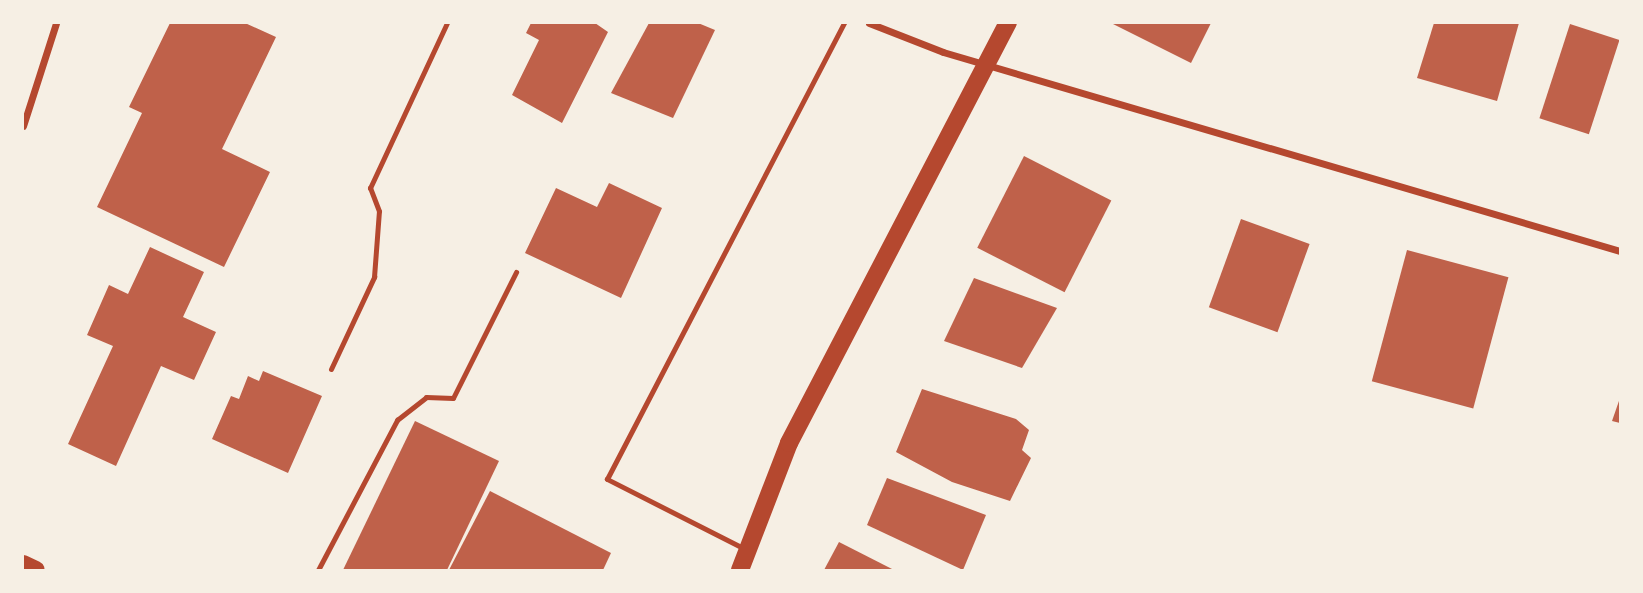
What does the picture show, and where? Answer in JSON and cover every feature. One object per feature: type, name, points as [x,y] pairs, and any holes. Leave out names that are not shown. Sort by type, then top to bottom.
[{"type":"main road","points":[[740,570],[789,443],[1008,23]]},
{"type":"main road","points":[[23,564],[36,570]]},
{"type":"street","points":[[23,126],[56,23]]},
{"type":"street","points":[[869,23],[986,64],[1620,251]]},
{"type":"lane","points":[[331,369],[374,277],[379,211],[370,188],[447,23]]},
{"type":"lane","points":[[747,550],[607,479],[844,23]]},
{"type":"lane","points":[[318,570],[397,420],[426,397],[453,398],[516,272]]},
{"type":"building","points":[[170,23],[245,23],[276,37],[222,149],[270,172],[224,267],[97,207],[142,113],[129,107]]},
{"type":"building","points":[[531,23],[595,23],[608,32],[562,123],[512,95],[539,40],[526,33]]},
{"type":"building","points":[[649,23],[698,23],[715,30],[673,118],[611,93]]},
{"type":"building","points":[[1111,23],[1211,23],[1191,63]]},
{"type":"building","points":[[1434,23],[1519,23],[1497,101],[1417,78]]},
{"type":"building","points":[[1570,24],[1619,40],[1589,134],[1539,118]]},
{"type":"building","points":[[1024,156],[1111,200],[1065,292],[977,248]]},
{"type":"building","points":[[609,183],[662,208],[621,298],[525,253],[556,188],[597,207]]},
{"type":"building","points":[[1241,219],[1310,244],[1277,332],[1209,307]]},
{"type":"building","points":[[150,247],[204,272],[183,317],[216,332],[194,380],[161,366],[116,466],[68,444],[113,346],[87,335],[109,285],[128,294]]},
{"type":"building","points":[[1407,250],[1508,277],[1473,409],[1372,381]]},
{"type":"building","points":[[974,278],[1057,308],[1022,368],[944,341]]},
{"type":"building","points":[[263,371],[322,396],[288,473],[212,439],[231,396],[239,399],[248,376],[259,381]]},
{"type":"building","points":[[922,389],[1016,419],[1029,430],[1022,450],[1031,458],[1010,501],[952,482],[896,452]]},
{"type":"building","points":[[1620,398],[1620,423],[1612,421]]},
{"type":"building","points":[[415,421],[499,461],[447,570],[343,570]]},
{"type":"building","points":[[887,478],[986,515],[963,570],[867,525]]},
{"type":"building","points":[[490,491],[611,553],[603,570],[449,570]]},
{"type":"building","points":[[839,542],[894,570],[824,570]]}]
